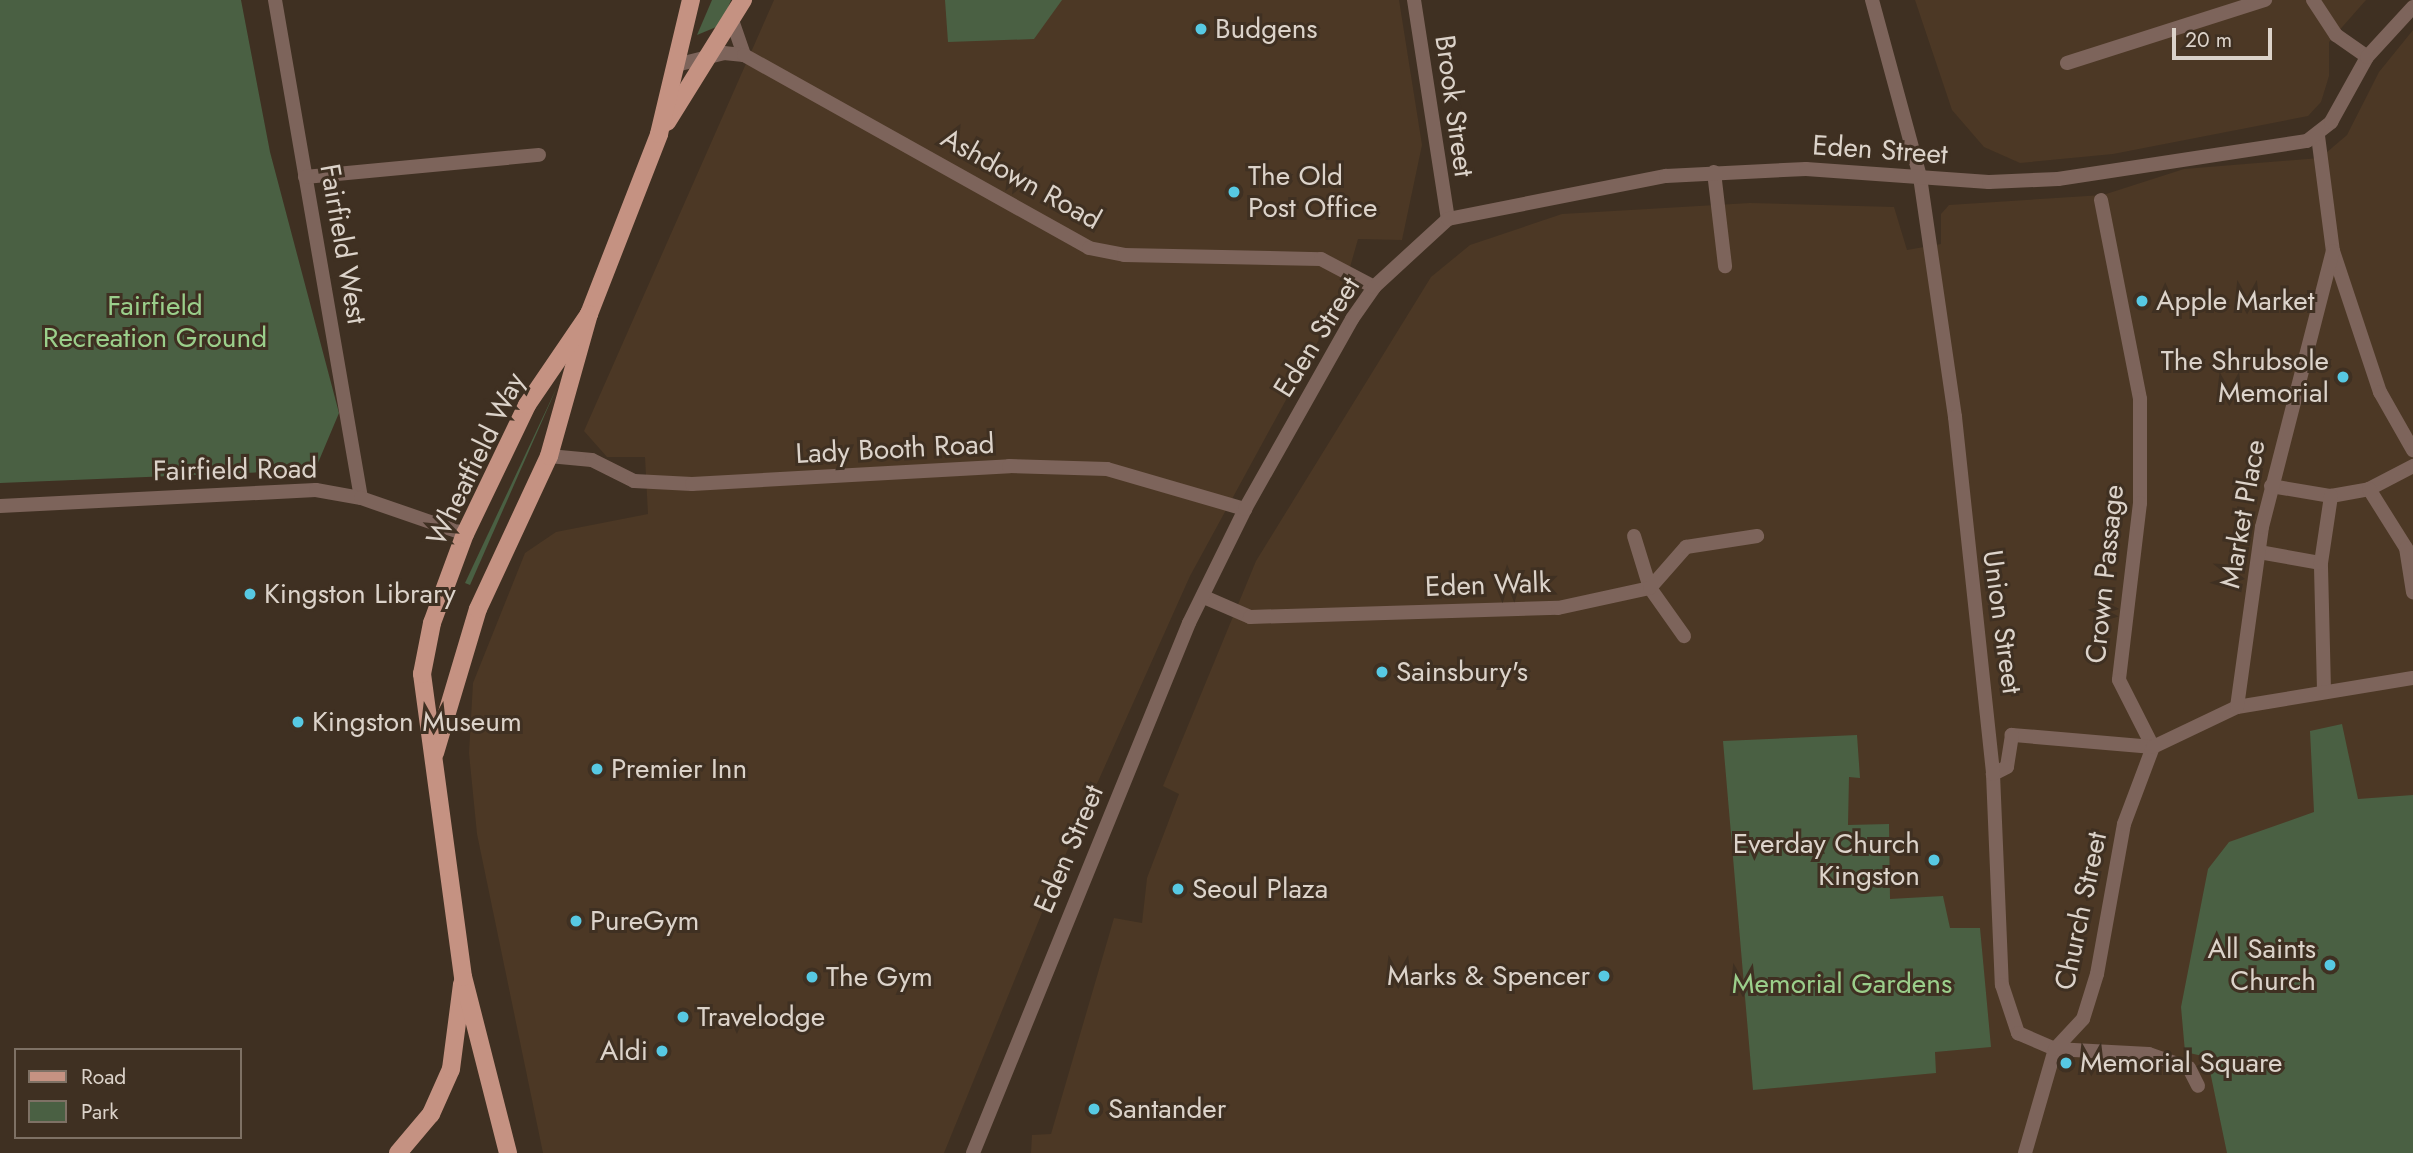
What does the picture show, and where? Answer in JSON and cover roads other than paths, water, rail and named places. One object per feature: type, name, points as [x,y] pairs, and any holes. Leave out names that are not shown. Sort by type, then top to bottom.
[{"type":"main road","name":"Wheatfield Way","points":[[433,761],[478,609],[549,456],[589,314],[659,134],[691,0]]},
{"type":"main road","name":"Wheatfield Way","points":[[659,134],[733,23],[743,0]]},
{"type":"main road","name":"Wheatfield Way","points":[[508,1153],[463,977],[422,674],[432,622],[465,534],[527,405],[589,314]]},
{"type":"main road","name":"Wheatfield Way","points":[[398,1153],[431,1114],[452,1069],[463,977]]},
{"type":"street","name":"Fairfield West","points":[[275,0],[361,498]]},
{"type":"street","name":"Brook Street","points":[[1414,0],[1448,219]]},
{"type":"street","name":"Union Street","points":[[1872,0],[1920,177],[1955,417],[1993,774],[2007,1011],[2018,1033],[2055,1049]]},
{"type":"street","points":[[2067,63],[2265,0]]},
{"type":"street","points":[[2313,0],[2336,35],[2367,57]]},
{"type":"street","points":[[2318,136],[2367,57],[2413,7]]},
{"type":"street","points":[[676,65],[710,56],[744,55],[733,23]]},
{"type":"street","name":"Ashdown Road","points":[[744,55],[1089,248],[1124,255],[1321,259],[1374,286]]},
{"type":"street","name":"Eden Street","points":[[973,1153],[1042,973],[1204,597],[1245,509],[1374,286],[1448,219],[1643,178],[1806,169],[1920,177],[2058,178],[2318,136]]},
{"type":"street","name":"Market Place","points":[[2318,136],[2333,251],[2380,392],[2413,450]]},
{"type":"street","points":[[306,177],[539,155]]},
{"type":"street","points":[[1714,172],[1725,266]]},
{"type":"street","name":"Crown Passage","points":[[2101,200],[2140,399],[2140,503],[2119,680],[2153,747]]},
{"type":"street","name":"Market Place","points":[[2237,707],[2271,486],[2333,251]]},
{"type":"street","name":"Lady Booth Road","points":[[549,456],[593,460],[634,481],[1009,466],[1107,469],[1245,509]]},
{"type":"street","points":[[2271,486],[2331,496],[2369,489],[2413,466]]},
{"type":"street","points":[[2369,489],[2410,546],[2413,592]]},
{"type":"street","name":"Fairfield Road","points":[[0,506],[279,490],[361,498],[465,534]]},
{"type":"street","points":[[2324,690],[2321,563],[2331,496]]},
{"type":"street","points":[[1634,536],[1650,588],[1684,636]]},
{"type":"street","points":[[1650,588],[1686,547],[1757,536]]},
{"type":"street","points":[[2259,552],[2321,563]]},
{"type":"street","name":"Eden Walk","points":[[1204,597],[1250,617],[1558,608],[1650,588]]},
{"type":"street","points":[[1993,774],[2007,767],[2012,735],[2153,747],[2237,707],[2324,690],[2413,678]]},
{"type":"street","name":"Church Street","points":[[2025,1153],[2055,1049],[2083,1019],[2124,824],[2153,747]]},
{"type":"street","points":[[2055,1049],[2149,1054],[2189,1068],[2198,1086]]},
{"type":"place","name":"Budgens","points":[[1201,29]]},
{"type":"place","name":"The Old Post Office","points":[[1234,192]]},
{"type":"place","name":"Apple Market","points":[[2142,301]]},
{"type":"place","name":"The Shrubsole Memorial","points":[[2343,377]]},
{"type":"place","name":"Kingston Library","points":[[250,594]]},
{"type":"place","name":"Sainsbury's","points":[[1382,672]]},
{"type":"place","name":"Kingston Museum","points":[[298,722]]},
{"type":"place","name":"Premier Inn","points":[[597,769]]},
{"type":"place","name":"Everday Church Kingston","points":[[1934,860]]},
{"type":"place","name":"Seoul Plaza","points":[[1178,889]]},
{"type":"place","name":"PureGym","points":[[576,921]]},
{"type":"place","name":"All Saints Church","points":[[2330,965]]},
{"type":"place","name":"Marks & Spencer","points":[[1604,976]]},
{"type":"place","name":"The Gym","points":[[812,977]]},
{"type":"place","name":"Travelodge","points":[[683,1017]]},
{"type":"place","name":"Aldi","points":[[662,1051]]},
{"type":"place","name":"Memorial Square","points":[[2066,1063]]},
{"type":"place","name":"Santander","points":[[1094,1109]]},
{"type":"park label","name":"Fairfield Recreation Ground","points":[[155,322]]},
{"type":"park label","name":"Memorial Gardens","points":[[1842,984]]}]
